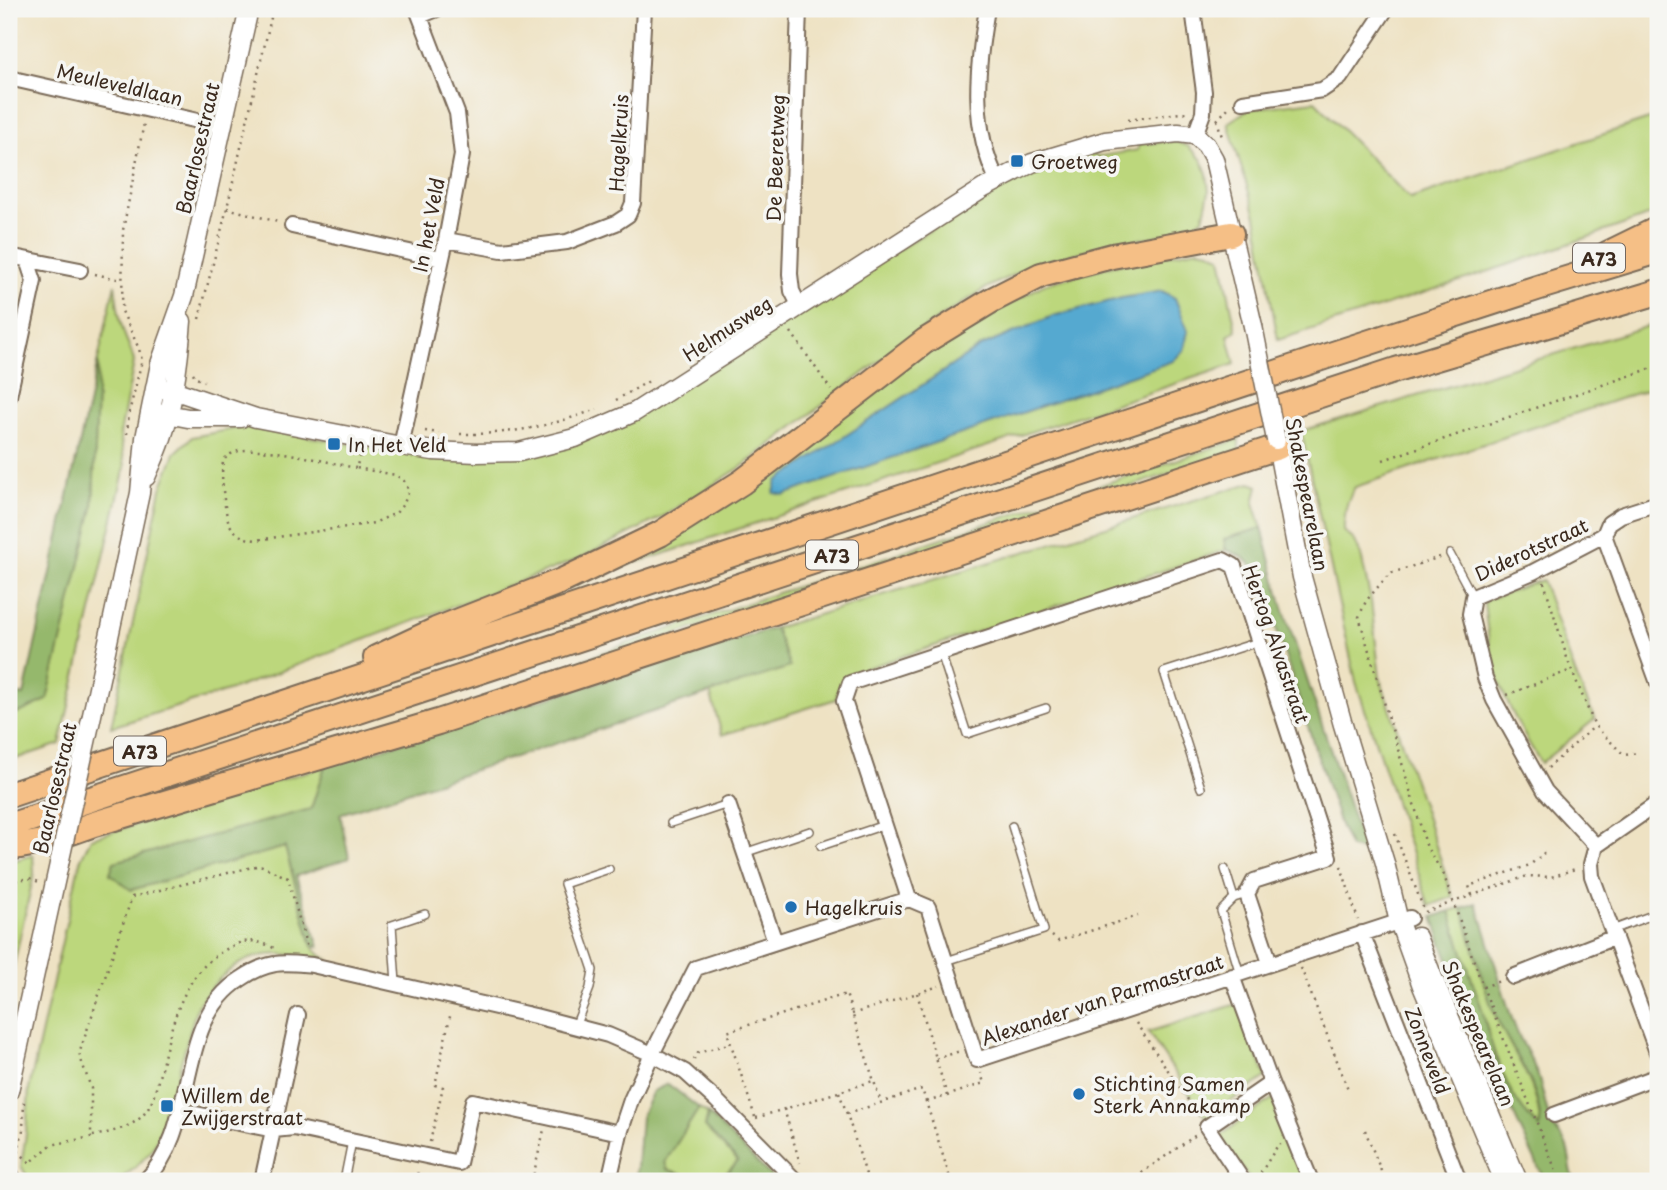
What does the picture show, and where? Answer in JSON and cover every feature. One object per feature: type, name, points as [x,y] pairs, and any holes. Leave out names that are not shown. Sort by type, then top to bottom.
[{"type":"highway","name":"A73","points":[[1540,287],[1658,229]]},
{"type":"highway","name":"A73","points":[[270,707],[436,630],[564,580],[660,534],[742,482],[925,341],[1004,293],[1041,275],[1112,256],[1231,234]]},
{"type":"highway","name":"A73","points":[[9,795],[1540,287],[1658,251]]},
{"type":"highway","name":"A73","points":[[9,825],[1396,370],[1658,292]]},
{"type":"highway","name":"A73","points":[[9,848],[43,842],[94,824],[439,722],[1277,444]]},
{"type":"street","name":"Baarlosestraat","points":[[9,1091],[140,494],[145,438],[159,413],[164,389],[160,364],[184,296],[249,9]]},
{"type":"street","name":"In het Veld","points":[[403,438],[462,155],[457,113],[419,12],[437,9]]},
{"type":"street","name":"Hagelkruis","points":[[446,240],[502,250],[567,242],[616,223],[628,215],[633,203],[645,9]]},
{"type":"street","name":"De Beeretweg","points":[[799,9],[790,274],[792,291],[800,307]]},
{"type":"street","points":[[987,9],[979,53],[978,102],[982,137],[990,166],[998,181]]},
{"type":"street","points":[[1193,9],[1204,92],[1203,113],[1195,135]]},
{"type":"street","points":[[1243,102],[1322,90],[1340,78],[1386,9]]},
{"type":"street","name":"Meuleveldlaan","points":[[9,78],[224,127]]},
{"type":"street","name":"Helmusweg","points":[[164,389],[256,418],[365,439],[403,438],[433,451],[519,452],[575,438],[635,412],[984,188],[1032,163],[1105,141],[1178,133],[1195,135]]},
{"type":"street","name":"Shakespearelaan","points":[[1195,135],[1206,145],[1214,159],[1253,326],[1302,577],[1385,863],[1411,918],[1518,1181]]},
{"type":"street","points":[[292,226],[441,259]]},
{"type":"street","points":[[9,256],[80,271]]},
{"type":"street","points":[[9,396],[34,281],[27,260]]},
{"type":"street","name":"Helmusweg","points":[[159,413],[188,418],[256,418]]},
{"type":"street","name":"Diderotstraat","points":[[1596,846],[1545,791],[1494,700],[1485,678],[1470,614],[1473,597],[1540,569],[1604,535],[1609,523],[1621,515],[1658,503]]},
{"type":"street","points":[[1604,535],[1657,674]]},
{"type":"street","name":"Hertog Alvastraat","points":[[885,825],[844,701],[850,683],[1223,560],[1234,566],[1329,857]]},
{"type":"street","points":[[1658,803],[1596,846],[1591,864],[1592,876],[1658,1055]]},
{"type":"street","points":[[728,804],[775,943]]},
{"type":"street","points":[[609,1181],[631,1100],[696,968],[909,900],[885,825]]},
{"type":"street","points":[[1270,963],[1241,896],[1254,881],[1329,857]]},
{"type":"street","name":"Alexander van Parmastraat","points":[[909,900],[928,907],[975,1053],[1128,1010],[1411,918]]},
{"type":"street","name":"Shakespearelaan","points":[[1411,918],[1422,986],[1504,1181]]},
{"type":"street","name":"Zonneveld","points":[[1362,933],[1459,1181]]},
{"type":"street","points":[[1513,977],[1614,933]]},
{"type":"street","points":[[145,1181],[169,1150],[201,1028],[214,1004],[231,985],[254,970],[276,963],[312,965],[608,1035],[685,1072],[796,1181]]},
{"type":"street","points":[[1236,975],[1271,1083],[1311,1181]]},
{"type":"street","points":[[262,1181],[298,1014]]},
{"type":"street","points":[[1554,1115],[1658,1076]]},
{"type":"street","points":[[1243,1181],[1207,1128],[1271,1083]]},
{"type":"street","points":[[181,1111],[274,1130],[294,1128],[459,1163],[473,1101],[620,1133]]},
{"type":"street","points":[[9,1175],[13,1181]]},
{"type":"lane","name":"Diderotstraat","points":[[1450,554],[1473,597]]},
{"type":"lane","points":[[1201,788],[1164,671],[1258,642]]},
{"type":"lane","points":[[941,653],[967,734],[1046,708]]},
{"type":"lane","points":[[671,823],[728,804]]},
{"type":"lane","points":[[821,846],[885,825]]},
{"type":"lane","points":[[946,961],[1044,930],[1012,826]]},
{"type":"lane","points":[[744,853],[810,831]]},
{"type":"lane","points":[[575,1027],[590,988],[593,970],[564,884],[609,869]]},
{"type":"lane","points":[[1225,869],[1241,896],[1221,911],[1236,975]]},
{"type":"lane","points":[[1614,933],[1658,913]]},
{"type":"lane","points":[[396,984],[391,925],[425,914]]},
{"type":"lane","points":[[344,1181],[352,1140]]},
{"type":"path","points":[[199,321],[272,9]]},
{"type":"path","points":[[127,435],[129,413],[142,360],[122,311],[123,230],[147,109]]},
{"type":"path","points":[[1124,121],[1184,112],[1203,113]]},
{"type":"path","points":[[227,208],[292,226]]},
{"type":"path","points":[[80,271],[122,280]]},
{"type":"path","points":[[782,318],[835,395]]},
{"type":"path","points":[[1383,460],[1658,366]]},
{"type":"path","points":[[191,370],[196,378],[208,383]]},
{"type":"path","points":[[192,397],[196,378]]},
{"type":"path","points":[[612,402],[653,379]]},
{"type":"path","points":[[458,434],[528,430],[573,418],[602,406]]},
{"type":"path","points":[[403,438],[446,434]]},
{"type":"path","points":[[356,468],[365,439]]},
{"type":"path","points":[[251,449],[356,468],[396,475],[404,481],[409,491],[396,513],[374,523],[257,540],[246,539],[228,522],[222,473],[224,460],[233,453],[251,449]]},
{"type":"path","points":[[1450,554],[1389,574],[1366,601],[1359,617],[1427,848],[1443,873],[1483,987],[1560,1181]]},
{"type":"path","points":[[1540,569],[1571,670],[1595,726],[1624,755],[1639,753]]},
{"type":"path","points":[[1494,700],[1571,670]]},
{"type":"path","points":[[1538,777],[1595,726]]},
{"type":"path","points":[[1395,834],[1411,918],[1527,876],[1551,877],[1591,864]]},
{"type":"path","points":[[1472,895],[1469,886],[1530,865],[1548,852]]},
{"type":"path","points":[[1329,857],[1339,859],[1362,933]]},
{"type":"path","points":[[18,1151],[30,1163],[51,1145],[91,1137],[91,1088],[79,1054],[132,897],[260,866],[288,877],[312,965]]},
{"type":"path","points":[[9,883],[29,878],[39,882]]},
{"type":"path","points":[[1044,930],[1058,941],[1138,916]]},
{"type":"path","points":[[1296,955],[1348,1089]]},
{"type":"path","points":[[852,1014],[952,982]]},
{"type":"path","points":[[917,993],[947,1096]]},
{"type":"path","points":[[756,1118],[727,1032],[846,994],[881,1103]]},
{"type":"path","points":[[427,1156],[443,1087],[435,1085],[454,997]]},
{"type":"path","points":[[868,1003],[869,1009]]},
{"type":"path","points":[[1128,1010],[1207,1128],[1130,1181]]},
{"type":"path","points":[[685,1072],[698,1053],[731,1043]]},
{"type":"path","points":[[926,1102],[984,1083],[975,1053],[936,1059]]},
{"type":"path","points":[[745,1129],[756,1118],[874,1081]]},
{"type":"path","points":[[847,1114],[922,1089],[951,1181],[962,1177]]},
{"type":"path","points":[[839,1092],[868,1181]]},
{"type":"path","points":[[784,1109],[800,1162]]},
{"type":"path","points":[[532,1181],[547,1117]]},
{"type":"path","points":[[1365,1130],[1385,1181]]},
{"type":"path","points":[[1256,1181],[1278,1145],[1294,1139]]},
{"type":"green space","points":[[1315,101],[1410,199],[1658,116],[1658,212],[1422,294],[1278,340],[1256,216],[1228,123],[1249,109]]},
{"type":"green space","points":[[1174,141],[1188,146],[1202,160],[1209,192],[1203,219],[1180,232],[1112,244],[1038,263],[988,287],[919,331],[741,467],[662,517],[579,559],[228,691],[111,727],[161,489],[175,453],[192,437],[248,426],[399,453],[576,444],[990,194],[1036,171],[1086,154],[1094,152],[1096,157],[1138,150],[1138,144]]},
{"type":"green space","points":[[1198,249],[1221,257],[1236,330],[1228,336],[1235,364],[648,559],[592,574],[931,348],[1045,284],[1113,265]],"holes":[[[1122,298],[1184,349],[1173,361],[784,494],[774,493],[778,481],[980,347],[1053,316]]]},
{"type":"green space","points":[[115,284],[120,319],[134,362],[120,434],[125,467],[60,744],[9,761],[9,715],[21,712],[93,508],[98,360]]},
{"type":"green space","points":[[1658,323],[1658,386],[1355,487],[1349,498],[1344,531],[1355,541],[1361,555],[1371,601],[1380,678],[1453,897],[1429,906],[1356,682],[1301,431]]},
{"type":"green space","points":[[98,360],[93,508],[47,700],[9,715],[9,692],[24,695]]},
{"type":"green space","points":[[1239,439],[1239,451],[553,674],[559,668],[640,639]]},
{"type":"green space","points":[[1250,483],[1258,486],[1254,503],[1262,528],[1224,539],[1226,550],[861,670],[844,681],[836,699],[722,735],[710,692],[789,667],[775,628]]},
{"type":"green space","points":[[1262,528],[1282,604],[1364,851],[1350,848],[1340,825],[1259,575],[1245,559],[1226,550],[1224,539]]},
{"type":"green space","points":[[1542,580],[1576,676],[1595,719],[1541,763],[1517,722],[1498,679],[1484,603],[1488,599]]},
{"type":"green space","points":[[775,628],[790,667],[340,814],[349,858],[296,876],[319,947],[312,946],[285,847],[131,890],[110,874],[114,862],[311,809],[325,766]]},
{"type":"green space","points":[[325,766],[311,809],[114,862],[110,873],[131,890],[285,847],[312,946],[329,960],[287,955],[254,958],[240,963],[212,987],[197,1006],[163,1127],[151,1151],[118,1181],[30,1181],[21,1166],[29,1089],[80,861],[91,838]]},
{"type":"green space","points":[[33,855],[34,874],[9,986],[9,862]]},
{"type":"green space","points":[[1476,903],[1511,1016],[1532,1061],[1551,1122],[1566,1145],[1575,1181],[1545,1181],[1485,1050],[1445,951],[1433,917],[1450,911],[1500,1068],[1517,1101],[1540,1128],[1536,1095],[1491,1005],[1462,908]]},
{"type":"green space","points":[[1462,908],[1498,1021],[1535,1095],[1540,1129],[1525,1115],[1511,1093],[1492,1047],[1450,911]]},
{"type":"green space","points":[[1237,1004],[1266,1077],[1206,1118],[1148,1032]]},
{"type":"green space","points":[[668,1084],[699,1108],[665,1162],[667,1169],[700,1181],[636,1179],[641,1117],[653,1091]]},
{"type":"green space","points":[[1273,1098],[1306,1181],[1251,1181],[1220,1136]]},
{"type":"green space","points":[[699,1108],[708,1114],[705,1127],[738,1161],[719,1181],[700,1181],[667,1169],[665,1162]]},
{"type":"green space","points":[[708,1114],[776,1181],[719,1181],[738,1161],[705,1127]]},
{"type":"water","points":[[1162,291],[1175,298],[1188,331],[1184,350],[1173,361],[784,495],[774,493],[777,481],[980,347],[1053,316],[1122,298]]},
{"type":"place","name":"Groetweg","points":[[1017,161]]},
{"type":"place","name":"In Het Veld","points":[[334,444]]},
{"type":"place","name":"Hagelkruis","points":[[791,907]]},
{"type":"place","name":"Stichting Samen Sterk Annakamp","points":[[1079,1094]]},
{"type":"place","name":"Willem de Zwijgerstraat","points":[[167,1106]]}]
